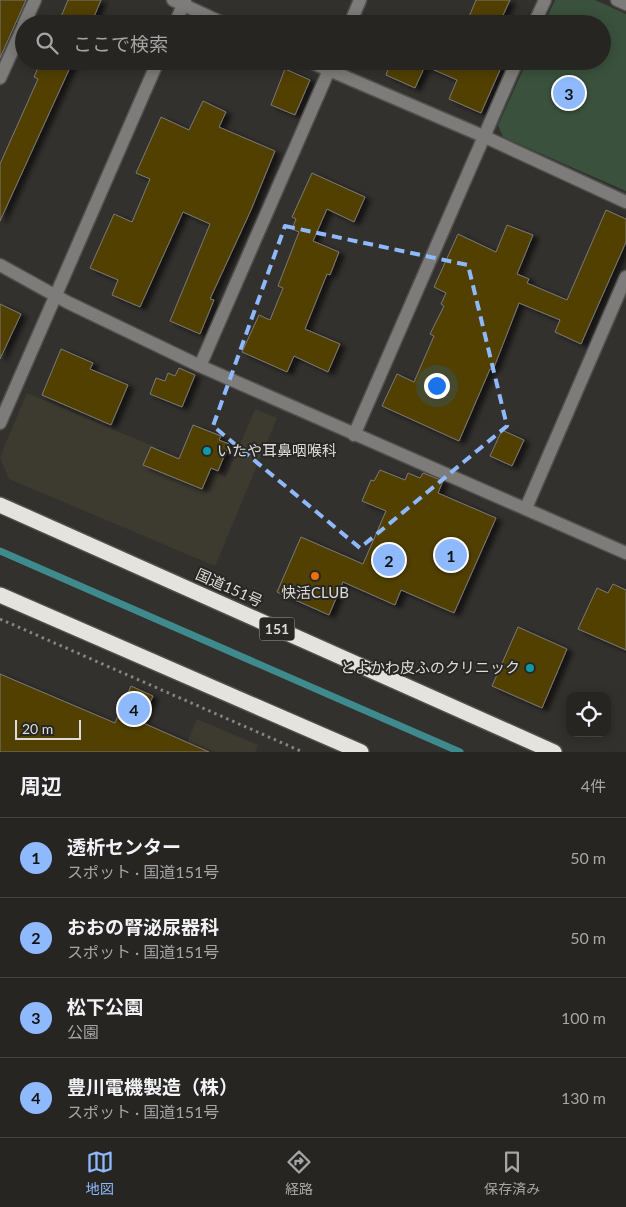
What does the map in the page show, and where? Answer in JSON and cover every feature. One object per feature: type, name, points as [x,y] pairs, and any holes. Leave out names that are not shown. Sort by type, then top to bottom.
[{"type":"highway","name":"国道151号","points":[[0,505],[554,752]]},
{"type":"highway","points":[[0,595],[361,752]]},
{"type":"street","points":[[28,15],[35,0]]},
{"type":"street","points":[[354,15],[360,0]]},
{"type":"street","points":[[538,15],[545,0]]},
{"type":"street","points":[[617,0],[626,4]]},
{"type":"street","points":[[177,15],[180,2],[207,15]]},
{"type":"street","points":[[0,78],[15,44]]},
{"type":"street","points":[[0,423],[154,70]]},
{"type":"street","points":[[200,366],[329,70]]},
{"type":"street","points":[[340,70],[626,202]]},
{"type":"street","points":[[354,435],[482,136],[513,70]]},
{"type":"street","points":[[0,265],[55,296],[200,366],[626,553]]},
{"type":"street","points":[[526,508],[626,277]]},
{"type":"path","points":[[0,619],[303,752]]},
{"type":"highlighted area","points":[[285,226],[468,265],[507,426],[360,548],[213,426]]},
{"type":"shaded area","points":[[27,393],[226,477],[255,409],[277,418],[215,566],[9,479],[0,457]]},
{"type":"shaded area","points":[[197,719],[258,745],[255,752],[183,752]]},
{"type":"green space","points":[[555,0],[595,0],[626,14],[626,191],[503,137],[498,125],[523,70],[611,70],[611,15],[548,15]]},
{"type":"building","points":[[0,0],[26,0],[19,15],[15,15],[15,25],[0,58]]},
{"type":"building","points":[[68,0],[101,0],[95,15],[62,15]]},
{"type":"building","points":[[476,0],[510,0],[503,15],[470,15]]},
{"type":"building","points":[[37,70],[69,70],[0,221],[0,164],[38,79],[34,77]]},
{"type":"building","points":[[285,70],[310,80],[295,115],[271,105]]},
{"type":"building","points":[[388,70],[423,70],[415,88],[386,75]]},
{"type":"building","points":[[434,70],[500,70],[481,113],[449,99],[457,80]]},
{"type":"building","points":[[203,101],[226,112],[219,127],[275,151],[251,210],[210,299],[214,300],[200,334],[170,321],[210,224],[183,212],[140,307],[112,295],[118,280],[90,268],[114,214],[132,222],[150,179],[136,173],[161,117],[189,130]]},
{"type":"building","points":[[312,173],[365,197],[354,222],[327,209],[313,241],[339,252],[330,275],[327,274],[305,329],[340,344],[328,372],[294,356],[287,372],[242,352],[259,315],[270,320],[283,288],[278,286],[299,232],[292,229],[296,219],[292,217]]},
{"type":"building","points":[[606,210],[626,219],[626,242],[581,344],[555,332],[560,320],[519,303],[493,370],[490,369],[459,441],[382,406],[397,374],[414,382],[434,336],[430,334],[444,306],[441,304],[446,293],[434,287],[458,234],[496,252],[507,225],[533,235],[517,274],[529,279],[527,283],[567,300]]},
{"type":"building","points":[[0,304],[21,314],[0,359]]},
{"type":"building","points":[[61,349],[93,363],[90,369],[128,385],[111,425],[42,395]]},
{"type":"building","points":[[179,368],[195,375],[182,407],[150,394],[156,378],[165,381],[168,373],[175,376]]},
{"type":"building","points":[[193,425],[221,436],[219,440],[229,444],[218,471],[211,468],[202,489],[143,465],[151,447],[179,459]]},
{"type":"building","points":[[502,430],[524,440],[512,466],[490,456]]},
{"type":"building","points":[[380,470],[405,480],[408,473],[420,478],[423,473],[443,481],[438,493],[496,518],[454,613],[401,590],[395,605],[343,582],[329,615],[277,592],[301,537],[363,564],[386,511],[362,501],[371,480],[374,481]]},
{"type":"building","points":[[613,584],[626,590],[626,650],[578,629],[597,588],[608,593]]},
{"type":"building","name":"とよかわ皮ふのクリニック","points":[[518,627],[567,649],[542,708],[492,686]]},
{"type":"building","points":[[0,674],[115,723],[131,686],[153,696],[141,722],[209,752],[0,752]]},
{"type":"waterway","points":[[0,551],[460,752]]},
{"type":"place","name":"松下公園","points":[[569,93]]},
{"type":"place","name":"いたや耳鼻咽喉科","points":[[207,451]]},
{"type":"place","name":"透析センター","points":[[451,555]]},
{"type":"place","name":"おおの腎泌尿器科","points":[[389,560]]},
{"type":"place","name":"快活CLUB","points":[[315,576]]},
{"type":"place","name":"とよかわ皮ふのクリニック","points":[[530,668]]},
{"type":"place","name":"豊川電機製造（株）","points":[[134,709]]}]
